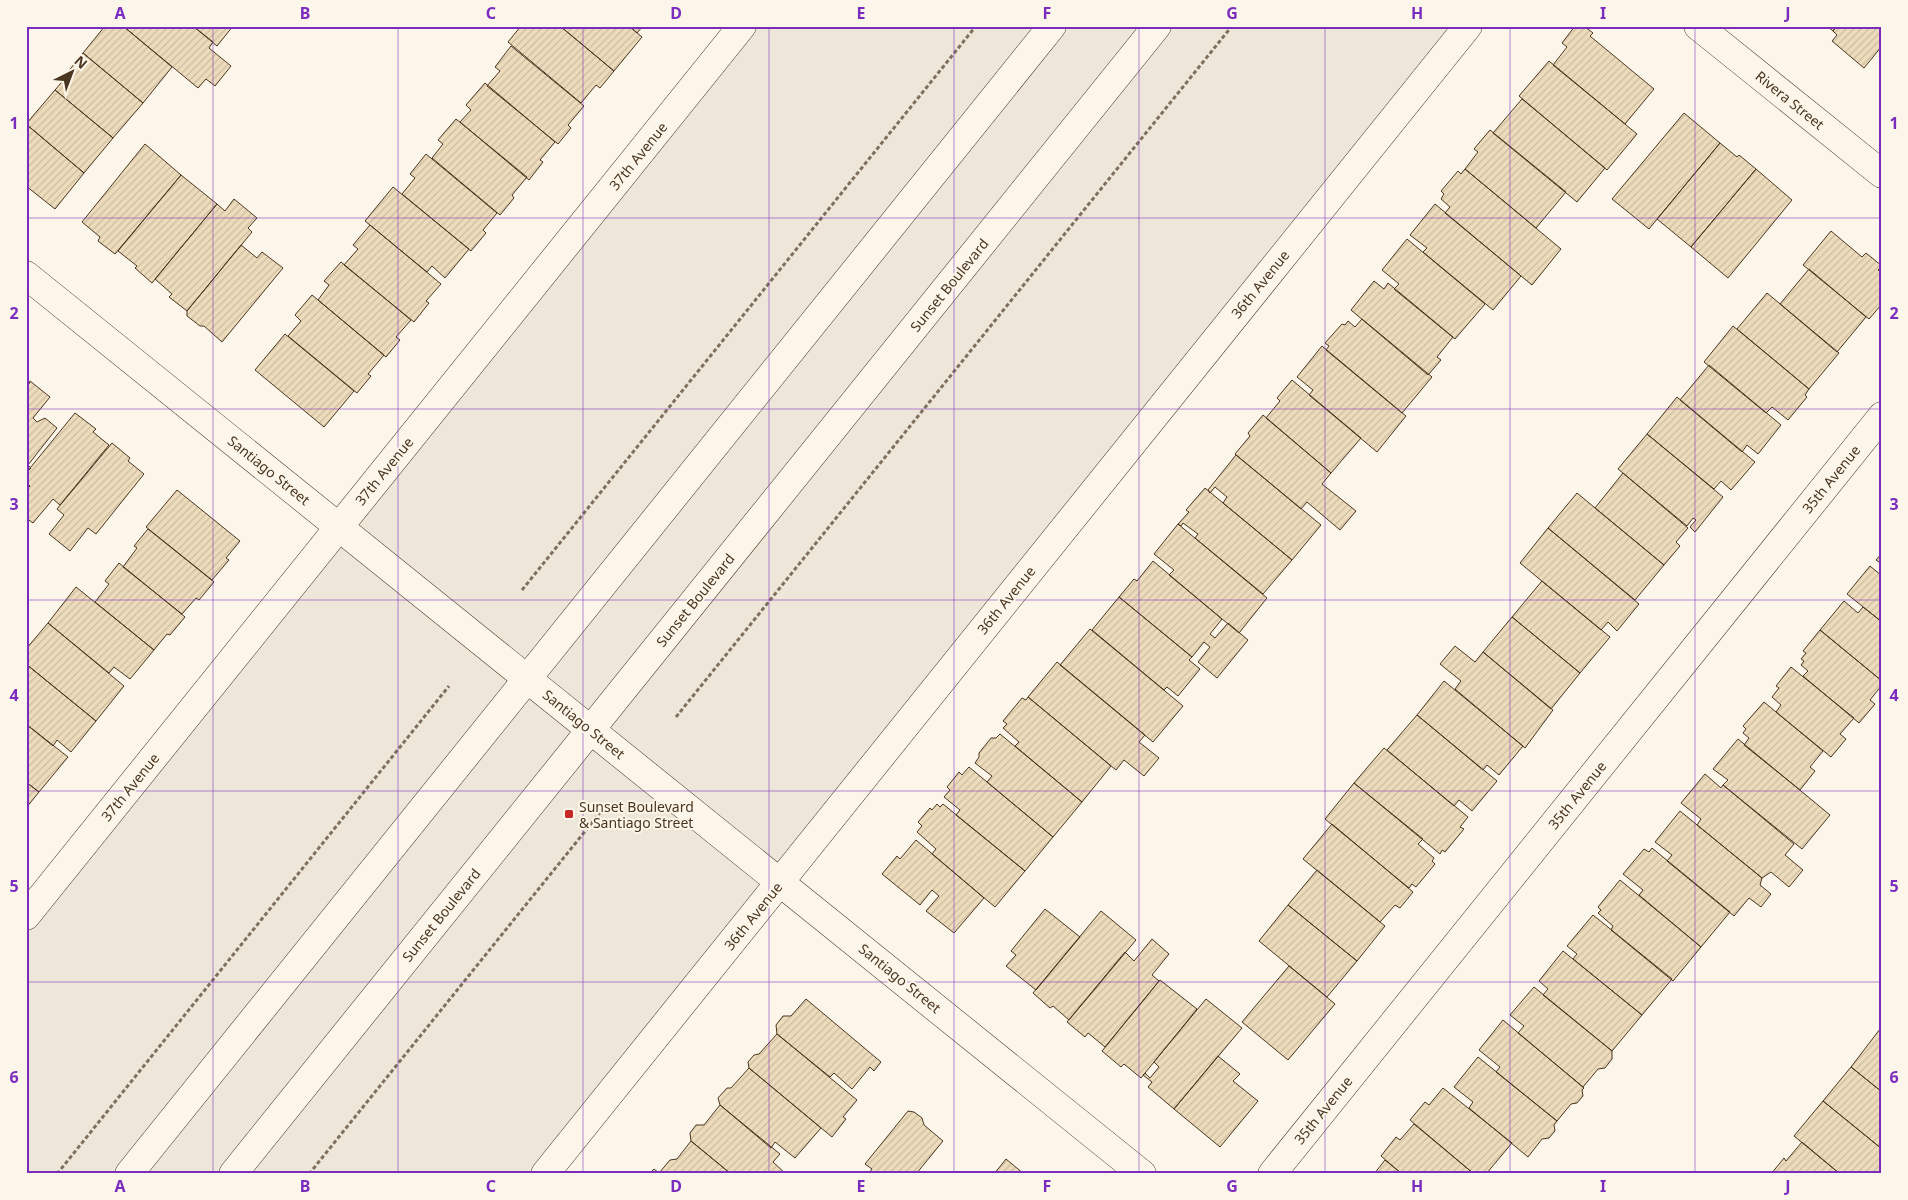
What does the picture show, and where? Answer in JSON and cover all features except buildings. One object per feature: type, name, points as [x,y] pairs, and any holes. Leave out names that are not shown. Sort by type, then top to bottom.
[{"type":"street","name":"37th Avenue","points":[[26,916],[742,26]]},
{"type":"street","points":[[129,1174],[1052,26]]},
{"type":"street","name":"Sunset Boulevard","points":[[233,1174],[1157,26]]},
{"type":"street","name":"36th Avenue","points":[[545,1174],[1468,26]]},
{"type":"street","name":"Rivera Street","points":[[1698,26],[1882,174]]},
{"type":"street","name":"Santiago Street","points":[[26,275],[1142,1174]]},
{"type":"street","name":"35th Avenue","points":[[1272,1174],[1882,416]]},
{"type":"path","points":[[522,590],[976,26]]},
{"type":"path","points":[[676,717],[1232,26]]},
{"type":"path","points":[[57,1174],[449,686]]},
{"type":"path","points":[[308,1174],[603,809]]},
{"type":"shaded area","points":[[742,26],[1468,26],[545,1174],[26,1174],[26,916]]},
{"type":"place","name":"Sunset Boulevard & Santiago Street","points":[[569,814]]}]
